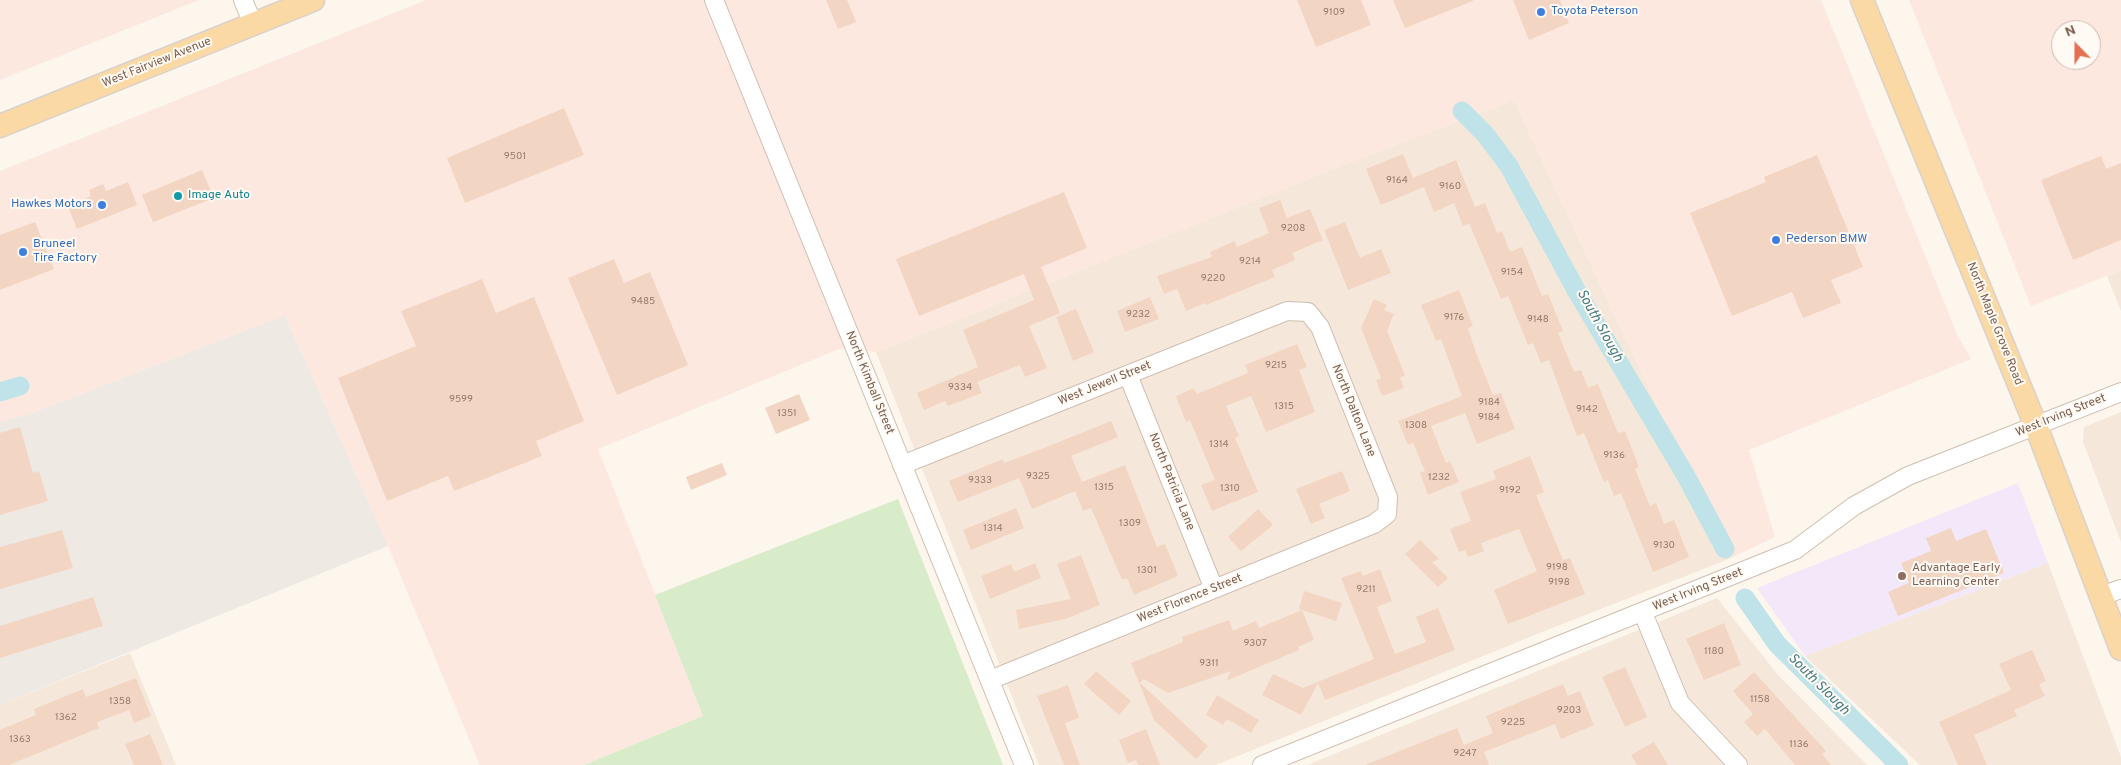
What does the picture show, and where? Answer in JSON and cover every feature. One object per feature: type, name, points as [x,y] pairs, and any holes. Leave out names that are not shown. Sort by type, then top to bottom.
[{"type":"main road","name":"West Fairview Avenue","points":[[0,126],[313,0]]},
{"type":"main road","name":"North Maple Grove Road","points":[[1862,0],[2036,426],[2111,592],[2121,650]]},
{"type":"street","points":[[243,0],[253,24]]},
{"type":"street","name":"North Kimball Street","points":[[714,0],[1024,765]]},
{"type":"street","name":"West Jewell Street","points":[[902,465],[1287,312],[1308,312]]},
{"type":"street","name":"North Dalton Lane","points":[[1308,312],[1320,327],[1388,497],[1387,514]]},
{"type":"street","name":"North Patricia Lane","points":[[1128,375],[1214,589]]},
{"type":"street","name":"West Irving Street","points":[[1262,765],[1643,613],[1795,550],[1854,506],[1908,476],[2121,392]]},
{"type":"street","name":"West Florence Street","points":[[990,680],[1374,524],[1387,514]]},
{"type":"street","points":[[1643,613],[1680,703],[1738,765]]},
{"type":"shaded area","points":[[0,0],[199,0],[0,80]]},
{"type":"shaded area","points":[[426,0],[1821,0],[1957,334],[1971,359],[1749,450],[1775,537],[1729,559],[1514,100],[1348,163],[876,352],[839,349],[598,449],[703,716],[584,765],[480,765],[388,546],[285,315],[27,415],[0,421],[0,171]]},
{"type":"shaded area","points":[[1909,0],[2121,0],[2121,270],[2031,306]]},
{"type":"shaded area","points":[[1514,100],[1729,559],[1542,632],[1216,765],[1039,765],[876,352],[1348,163]]},
{"type":"shaded area","points":[[2121,270],[2121,311],[2107,276]]},
{"type":"shaded area","points":[[285,315],[388,546],[0,705],[0,421],[27,415]]},
{"type":"shaded area","points":[[2121,412],[2121,542],[2083,442],[2084,427]]},
{"type":"shaded area","name":"Advantage Early Learning Center","points":[[2018,483],[2048,563],[1805,656],[1757,588]]},
{"type":"shaded area","points":[[2048,563],[2121,757],[2121,765],[1920,765],[1805,656]]},
{"type":"shaded area","points":[[1717,598],[1778,675],[1867,765],[1307,765]]},
{"type":"shaded area","points":[[130,653],[176,765],[0,765],[0,705]]},
{"type":"green space","points":[[898,499],[1003,765],[584,765],[703,716],[655,595]]},
{"type":"building","points":[[826,0],[847,0],[856,22],[838,29]]},
{"type":"building","points":[[1297,0],[1361,0],[1371,25],[1316,47]]},
{"type":"building","points":[[1393,0],[1473,0],[1473,1],[1405,28]]},
{"type":"building","name":"Toyota Peterson","points":[[1513,0],[1560,0],[1569,23],[1529,40]]},
{"type":"building","points":[[564,108],[584,155],[465,203],[447,158]]},
{"type":"building","points":[[1403,154],[1413,178],[1456,160],[1475,207],[1485,203],[1497,233],[1502,231],[1510,252],[1522,247],[1542,296],[1548,294],[1563,331],[1558,333],[1574,372],[1581,370],[1588,388],[1598,384],[1618,433],[1625,431],[1639,467],[1635,469],[1650,506],[1656,503],[1664,524],[1674,520],[1689,557],[1653,572],[1621,493],[1614,496],[1608,480],[1604,482],[1584,433],[1577,436],[1549,360],[1541,363],[1533,343],[1528,345],[1508,296],[1501,299],[1469,223],[1463,226],[1454,203],[1434,212],[1424,187],[1381,205],[1366,169]]},
{"type":"building","name":"Pederson BMW","points":[[1817,155],[1863,267],[1831,280],[1841,303],[1803,318],[1792,292],[1732,316],[1690,213],[1766,182],[1764,177]]},
{"type":"building","points":[[2101,156],[2106,169],[2121,163],[2121,240],[2073,260],[2041,180]]},
{"type":"building","name":"Image Auto","points":[[202,170],[214,198],[153,222],[142,195]]},
{"type":"building","name":"Hawkes Motors","points":[[128,182],[137,205],[77,229],[68,206],[91,196],[89,190],[103,184],[106,191]]},
{"type":"building","points":[[1064,192],[1087,248],[1041,267],[1060,313],[1029,326],[1047,368],[1025,377],[1020,365],[977,382],[982,393],[948,406],[945,401],[924,410],[917,393],[978,367],[963,330],[1034,300],[1024,274],[919,316],[896,259]]},
{"type":"building","points":[[1280,200],[1287,218],[1310,209],[1323,240],[1292,253],[1295,260],[1272,270],[1275,277],[1206,305],[1205,303],[1186,311],[1177,289],[1164,294],[1157,276],[1212,257],[1210,252],[1234,241],[1237,247],[1269,233],[1259,208]]},
{"type":"building","name":"Bruneel Tire Factory","points":[[35,222],[54,269],[0,290],[0,235]]},
{"type":"building","points":[[1345,222],[1360,258],[1381,249],[1391,273],[1348,290],[1324,230]]},
{"type":"building","points":[[614,259],[624,283],[650,272],[688,365],[617,395],[568,278]]},
{"type":"building","points":[[482,279],[496,313],[534,297],[584,421],[536,441],[542,456],[454,491],[448,476],[387,501],[338,378],[416,346],[401,311]]},
{"type":"building","points":[[1459,290],[1473,326],[1468,328],[1476,353],[1493,395],[1501,393],[1515,429],[1477,444],[1465,413],[1431,426],[1446,463],[1450,461],[1459,482],[1428,495],[1420,473],[1425,471],[1413,443],[1408,445],[1398,421],[1462,396],[1441,339],[1436,341],[1421,305]]},
{"type":"building","points":[[1150,297],[1159,319],[1125,332],[1117,311]]},
{"type":"building","points":[[1374,299],[1387,305],[1384,310],[1394,314],[1387,331],[1405,375],[1400,378],[1404,388],[1382,396],[1376,380],[1381,378],[1361,328]]},
{"type":"building","points":[[1076,309],[1094,352],[1073,361],[1056,317]]},
{"type":"building","points":[[1297,344],[1307,367],[1299,370],[1315,412],[1266,432],[1251,396],[1226,406],[1239,436],[1235,438],[1258,492],[1212,511],[1201,485],[1215,480],[1190,420],[1186,422],[1176,396],[1194,388],[1197,394],[1248,373],[1245,365]]},
{"type":"building","points":[[799,394],[810,420],[776,434],[765,408]]},
{"type":"building","points":[[1111,421],[1118,437],[1071,456],[1082,482],[1125,465],[1157,547],[1165,544],[1178,576],[1134,595],[1127,578],[1122,580],[1091,508],[1083,511],[1075,491],[1032,509],[1019,478],[958,502],[949,481],[1003,459],[1004,463]]},
{"type":"building","points":[[20,427],[33,473],[39,471],[48,501],[0,515],[0,433]]},
{"type":"building","points":[[1530,456],[1544,492],[1536,495],[1563,560],[1570,558],[1585,594],[1508,624],[1494,590],[1537,571],[1519,529],[1481,543],[1484,551],[1468,557],[1465,550],[1459,552],[1450,529],[1471,521],[1460,492],[1496,479],[1493,471]]},
{"type":"building","points":[[722,463],[727,475],[691,490],[686,477]]},
{"type":"building","points":[[1342,471],[1350,491],[1319,504],[1325,518],[1311,524],[1296,489]]},
{"type":"building","points":[[1016,508],[1024,528],[971,550],[963,530]]},
{"type":"building","points":[[1258,509],[1273,525],[1241,551],[1228,537]]},
{"type":"building","points":[[1951,528],[1956,541],[1986,529],[2004,573],[1898,616],[1888,592],[1909,583],[1901,563],[1931,551],[1926,538]]},
{"type":"building","points":[[62,530],[73,568],[0,589],[0,547]]},
{"type":"building","points":[[1420,540],[1439,559],[1432,562],[1448,578],[1438,587],[1405,554]]},
{"type":"building","points":[[1081,555],[1100,605],[1065,619],[1019,629],[1016,610],[1071,599],[1057,564]]},
{"type":"building","points":[[1035,563],[1041,578],[990,599],[981,576],[1011,564],[1014,572]]},
{"type":"building","points":[[1380,569],[1392,601],[1377,607],[1395,654],[1426,642],[1416,617],[1438,608],[1455,650],[1325,700],[1318,683],[1301,715],[1262,695],[1273,674],[1303,688],[1374,659],[1341,578],[1361,571],[1363,576]]},
{"type":"building","points":[[1304,591],[1342,603],[1336,621],[1299,609]]},
{"type":"building","points":[[93,597],[103,626],[0,658],[0,626]]},
{"type":"building","points":[[1302,610],[1314,640],[1298,647],[1299,650],[1226,681],[1231,671],[1168,693],[1144,679],[1140,683],[1208,746],[1196,759],[1154,720],[1131,663],[1183,642],[1182,637],[1229,620],[1233,631],[1256,621],[1259,628]]},
{"type":"building","points":[[1724,623],[1741,665],[1704,680],[1686,639]]},
{"type":"building","points":[[2032,650],[2046,681],[2039,684],[2045,696],[2014,710],[2017,716],[1974,735],[1987,765],[1958,765],[1939,722],[2011,690],[1999,664]]},
{"type":"building","points":[[1625,667],[1647,717],[1625,727],[1602,677]]},
{"type":"building","points":[[1096,671],[1131,701],[1119,715],[1084,684]]},
{"type":"building","points":[[1754,672],[1826,751],[1822,754],[1831,765],[1795,765],[1765,729],[1757,736],[1744,722],[1753,714],[1733,691]]},
{"type":"building","points":[[136,678],[151,716],[134,723],[129,710],[97,722],[99,728],[9,765],[0,765],[0,730],[36,715],[34,709],[83,689],[86,697]]},
{"type":"building","points":[[1563,684],[1568,696],[1580,691],[1594,725],[1561,739],[1555,724],[1484,752],[1489,765],[1365,765],[1457,728],[1464,745],[1493,733],[1486,716]]},
{"type":"building","points":[[1068,685],[1079,718],[1065,723],[1080,765],[1064,765],[1037,696]]},
{"type":"building","points":[[1217,695],[1259,720],[1251,733],[1227,719],[1223,725],[1206,715]]},
{"type":"building","points":[[1146,729],[1160,765],[1138,765],[1136,760],[1128,763],[1119,740]]},
{"type":"building","points":[[150,734],[163,765],[134,765],[125,744]]},
{"type":"building","points":[[1654,742],[1668,765],[1637,765],[1631,755]]},
{"type":"waterway","name":"South Slough","points":[[1462,111],[1485,134],[1509,166],[1576,290],[1686,476],[1725,549]]},
{"type":"waterway","name":"South Slough","points":[[0,392],[20,386]]},
{"type":"waterway","name":"South Slough","points":[[1745,598],[1777,644],[1899,765]]},
{"type":"place","name":"Toyota Peterson","points":[[1541,12]]},
{"type":"place","name":"Image Auto","points":[[178,196]]},
{"type":"place","name":"Hawkes Motors","points":[[102,205]]},
{"type":"place","name":"Pederson BMW","points":[[1776,240]]},
{"type":"place","name":"Bruneel Tire Factory","points":[[23,252]]},
{"type":"place","name":"Advantage Early Learning Center","points":[[1902,576]]}]
